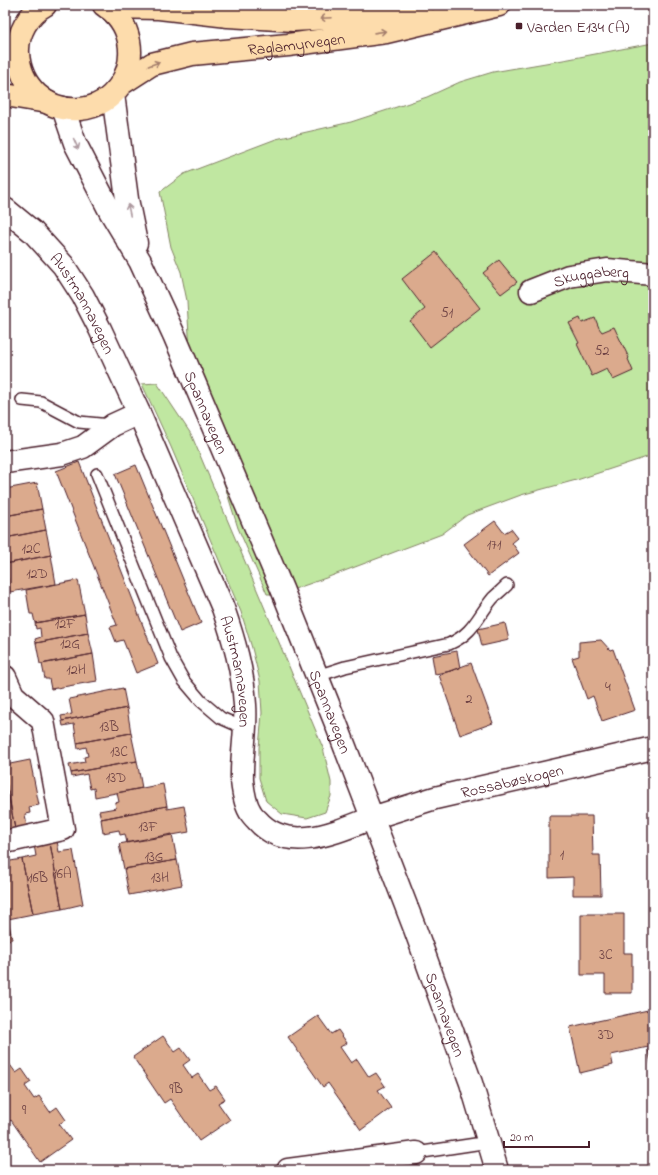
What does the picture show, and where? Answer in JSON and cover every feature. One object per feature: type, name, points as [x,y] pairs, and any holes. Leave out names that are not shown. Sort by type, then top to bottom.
[{"type":"highway","name":"Raglamyrvegen","points":[[55,105],[80,109],[98,104],[152,64],[192,54],[288,45],[386,32],[499,5]]},
{"type":"highway","name":"Raglamyrvegen","points":[[105,6],[159,8],[228,16],[293,20],[476,10]]},
{"type":"highway","points":[[105,6],[120,19],[128,34],[131,51],[128,68],[117,89]]},
{"type":"highway","points":[[25,19],[18,47],[19,63],[24,79],[34,92],[55,105]]},
{"type":"highway","points":[[5,95],[55,105]]},
{"type":"street","name":"Spannavegen","points":[[117,89],[127,199],[140,261]]},
{"type":"street","name":"Spannavegen","points":[[55,105],[110,211],[140,261],[178,344],[282,589],[415,929],[471,1083],[497,1170]]},
{"type":"street","name":"Austmannavegen","points":[[5,209],[33,232],[63,265],[83,296],[139,413],[223,608],[233,637],[244,686],[246,730],[242,782],[250,813],[262,826],[275,834],[292,838],[312,838],[329,834],[372,818]]},
{"type":"street","name":"Skuggaberg","points":[[531,291],[569,276],[607,270],[653,274]]},
{"type":"street","points":[[5,462],[62,454],[83,447],[113,425],[139,413]]},
{"type":"street","points":[[5,677],[14,695],[43,721],[63,829],[5,842]]},
{"type":"street","name":"Rossabøskogen","points":[[372,818],[435,798],[653,748]]},
{"type":"street","points":[[288,1170],[416,1153]]},
{"type":"lane","points":[[22,400],[41,402],[79,422],[113,425]]},
{"type":"lane","points":[[97,474],[171,658],[184,681],[201,701],[221,718],[246,730]]},
{"type":"lane","points":[[317,676],[345,667],[449,644],[458,640],[470,631],[493,598],[507,585]]},
{"type":"lane","points":[[416,1153],[489,1142]]},
{"type":"green space","points":[[653,43],[653,455],[580,479],[521,495],[467,515],[442,534],[280,594],[267,594],[238,528],[217,461],[193,403],[187,301],[181,272],[171,247],[160,192],[184,174],[276,139],[351,122],[427,97],[460,82],[493,72]]},
{"type":"green space","points":[[157,383],[191,434],[323,748],[331,782],[331,796],[325,812],[307,818],[282,814],[266,801],[259,778],[259,748],[262,713],[260,681],[252,648],[241,612],[171,447],[142,384]]},
{"type":"building","points":[[436,252],[480,308],[430,347],[410,321],[425,309],[402,279]]},
{"type":"building","points":[[499,260],[517,282],[501,294],[483,273]]},
{"type":"building","points":[[580,318],[582,323],[595,318],[602,332],[614,327],[629,358],[628,359],[633,371],[613,380],[607,369],[592,376],[577,344],[579,343],[569,323]]},
{"type":"building","points":[[79,462],[158,664],[136,673],[123,640],[116,642],[110,627],[117,625],[56,471]]},
{"type":"building","points":[[136,465],[201,623],[180,632],[115,474]]},
{"type":"building","points":[[37,483],[42,509],[5,516],[5,489]]},
{"type":"building","points":[[42,509],[46,530],[5,538],[5,516]]},
{"type":"building","points":[[495,521],[504,533],[511,529],[518,538],[512,543],[519,553],[488,576],[464,544]]},
{"type":"building","points":[[46,530],[51,555],[5,564],[5,538]]},
{"type":"building","points":[[51,555],[56,584],[10,592],[8,578],[5,579],[5,564]]},
{"type":"building","points":[[78,580],[85,614],[35,623],[33,614],[30,614],[26,590]]},
{"type":"building","points":[[85,614],[88,633],[36,643],[35,639],[41,637],[40,628],[36,629],[35,623]]},
{"type":"building","points":[[505,623],[509,640],[482,646],[478,629]]},
{"type":"building","points":[[88,633],[93,654],[40,664],[36,643]]},
{"type":"building","points":[[601,640],[610,650],[613,649],[635,710],[602,721],[593,696],[587,699],[572,658],[579,656],[579,642]]},
{"type":"building","points":[[457,651],[460,668],[435,674],[432,656]]},
{"type":"building","points":[[93,654],[97,681],[51,689],[49,679],[45,679],[42,664]]},
{"type":"building","points":[[471,663],[493,723],[460,735],[439,675]]},
{"type":"building","points":[[123,688],[127,708],[62,721],[61,716],[72,714],[69,699]]},
{"type":"building","points":[[127,708],[131,733],[77,743],[74,724],[63,726],[62,721]]},
{"type":"building","points":[[131,733],[137,761],[71,773],[69,765],[85,762],[84,757],[88,756],[86,747],[78,749],[77,743]]},
{"type":"building","points":[[30,760],[39,805],[29,807],[30,813],[25,814],[27,827],[15,829],[5,776],[5,765]]},
{"type":"building","points":[[137,761],[142,788],[95,797],[94,788],[90,789],[87,774],[72,777],[71,773]]},
{"type":"building","points":[[5,776],[15,829],[6,831],[5,823]]},
{"type":"building","points":[[163,784],[167,806],[101,819],[99,811],[116,808],[115,803],[119,802],[117,793]]},
{"type":"building","points":[[167,806],[167,809],[184,806],[189,832],[127,843],[125,834],[120,835],[119,830],[103,833],[101,819]]},
{"type":"building","points":[[549,816],[592,816],[593,855],[600,855],[601,895],[573,895],[573,877],[549,878]]},
{"type":"building","points":[[172,834],[177,860],[124,869],[119,844]]},
{"type":"building","points":[[57,841],[59,852],[73,850],[83,904],[62,909],[50,843]]},
{"type":"building","points":[[50,843],[62,909],[33,914],[22,859],[36,856],[34,845]]},
{"type":"building","points":[[22,859],[33,914],[8,919],[5,903],[5,862]]},
{"type":"building","points":[[177,860],[182,885],[129,895],[124,869]]},
{"type":"building","points":[[5,903],[12,939],[5,941]]},
{"type":"building","points":[[581,914],[624,914],[624,953],[632,953],[632,993],[605,993],[605,975],[581,975]]},
{"type":"building","points":[[648,1010],[653,1034],[653,1046],[611,1055],[613,1065],[580,1073],[570,1027]]},
{"type":"building","points":[[318,1016],[331,1034],[338,1030],[347,1043],[340,1047],[351,1063],[357,1059],[369,1077],[376,1073],[385,1086],[378,1090],[391,1108],[361,1130],[328,1083],[323,1087],[288,1037]]},
{"type":"building","points":[[163,1036],[175,1052],[181,1048],[190,1060],[183,1065],[192,1078],[198,1074],[209,1090],[216,1086],[225,1099],[218,1103],[230,1120],[199,1141],[170,1099],[164,1103],[133,1057]]},
{"type":"building","points":[[653,1048],[653,1072],[648,1049]]},
{"type":"building","points":[[5,1058],[16,1073],[22,1069],[31,1082],[25,1086],[34,1099],[39,1096],[50,1112],[57,1107],[66,1120],[59,1124],[71,1140],[40,1162],[11,1120],[6,1124],[5,1123]]},
{"type":"place","name":"Varden E134 (A)","points":[[519,26]]}]
